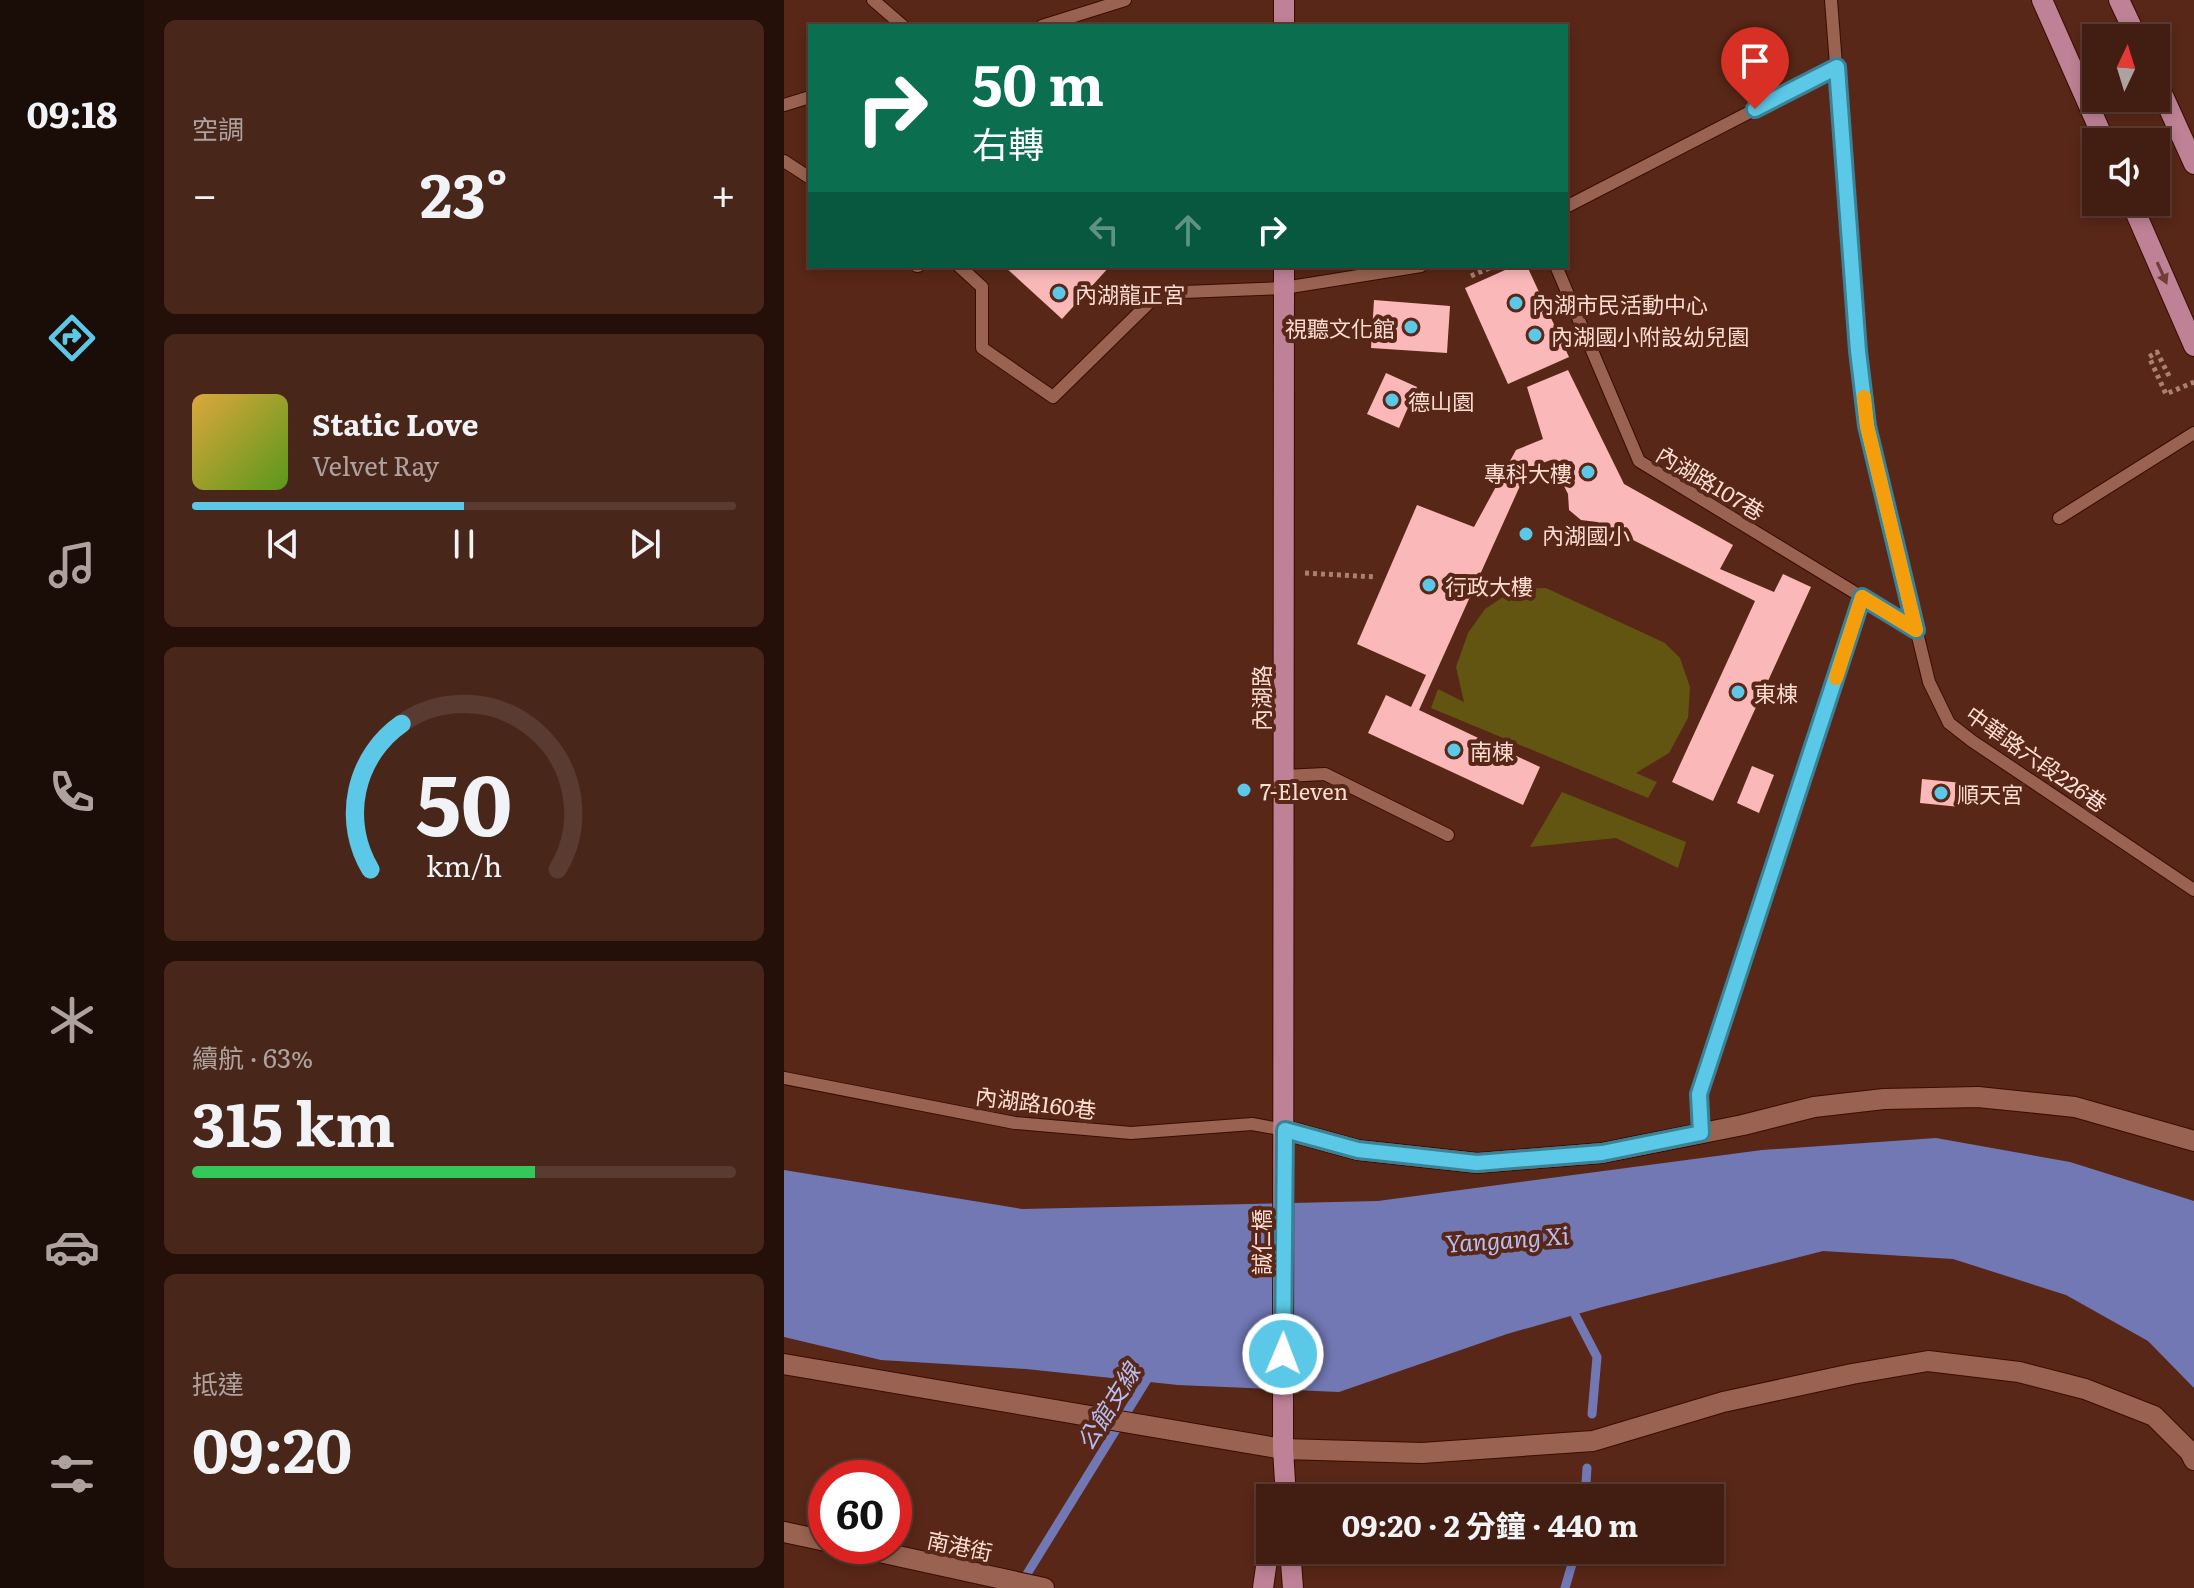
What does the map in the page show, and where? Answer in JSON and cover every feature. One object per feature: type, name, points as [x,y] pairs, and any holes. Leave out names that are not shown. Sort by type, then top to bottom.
[{"type":"main road","points":[[1284,0],[1284,24]]},
{"type":"main road","points":[[2042,0],[2099,128]]},
{"type":"main road","points":[[2119,0],[2130,24]]},
{"type":"main road","points":[[2170,111],[2194,164]]},
{"type":"main road","points":[[2137,216],[2194,346]]},
{"type":"main road","name":"內湖路","points":[[1284,268],[1285,1130]]},
{"type":"main road","name":"誠仁橋","points":[[1283,1449],[1285,1130]]},
{"type":"main road","points":[[1278,1484],[1283,1449]]},
{"type":"main road","points":[[1283,1449],[1285,1484]]},
{"type":"main road","points":[[1263,1588],[1266,1564]]},
{"type":"main road","points":[[1291,1564],[1293,1588]]},
{"type":"street","points":[[1285,1130],[1358,1150],[1477,1163],[1602,1153],[1814,1107],[1884,1099],[1978,1097],[2075,1107],[2194,1141]]},
{"type":"street","points":[[784,1364],[1283,1449],[1422,1453],[1593,1441],[1723,1402],[1928,1361],[2019,1372],[2085,1389],[2154,1416],[2192,1456]]},
{"type":"street","points":[[784,1532],[808,1537]]},
{"type":"street","name":"南港街","points":[[912,1559],[1044,1588]]},
{"type":"lane","points":[[873,0],[901,24]]},
{"type":"lane","points":[[1047,24],[1100,3],[1125,0]]},
{"type":"lane","name":"中華路六段226巷","points":[[1831,0],[1858,351],[1867,426],[1929,682],[1949,723],[2194,890]]},
{"type":"lane","points":[[1568,206],[1837,67]]},
{"type":"lane","points":[[784,105],[808,98]]},
{"type":"lane","points":[[784,161],[808,177]]},
{"type":"lane","points":[[961,268],[982,287],[982,348],[1053,397],[1159,293],[1284,288],[1409,268]]},
{"type":"lane","name":"內湖路107巷","points":[[1557,268],[1639,461],[1916,630]]},
{"type":"lane","points":[[2059,518],[2194,433]]},
{"type":"lane","points":[[1701,1133],[1699,1094],[1862,597]]},
{"type":"lane","points":[[1284,776],[1325,774],[1448,835]]},
{"type":"lane","name":"內湖路160巷","points":[[784,1078],[1015,1123],[1131,1133],[1252,1124],[1285,1130]]},
{"type":"path","points":[[1471,276],[1489,268]]},
{"type":"path","points":[[2169,376],[2157,352],[2149,357],[2166,394],[2194,382]]},
{"type":"path","points":[[1284,571],[1376,577]]},
{"type":"shaded area","points":[[1546,588],[1665,643],[1680,658],[1690,687],[1688,718],[1669,753],[1636,773],[1657,782],[1648,798],[1431,708],[1438,689],[1464,702],[1456,667],[1468,633],[1485,609],[1515,589]]},
{"type":"shaded area","points":[[1562,792],[1686,842],[1678,868],[1616,838],[1530,847]]},
{"type":"water","name":"Yangang Xi","points":[[1936,1138],[2070,1162],[2194,1201],[2194,1388],[2148,1341],[2066,1295],[1953,1259],[1823,1251],[1507,1334],[1339,1392],[1178,1385],[1026,1369],[881,1360],[784,1337],[784,1170],[1022,1209],[1378,1201],[1762,1150]]},
{"type":"building","name":"內湖龍正宮","points":[[1006,268],[1108,268],[1062,319]]},
{"type":"building","points":[[1510,268],[1528,268],[1569,357],[1508,384],[1465,288]]},
{"type":"building","name":"視聽文化館","points":[[1374,300],[1450,306],[1447,353],[1371,348]]},
{"type":"building","points":[[1568,370],[1624,484],[1733,545],[1720,569],[1774,592],[1783,574],[1811,587],[1713,801],[1672,782],[1755,601],[1597,522],[1581,520],[1569,510],[1568,494],[1551,460],[1528,468],[1419,710],[1540,767],[1523,805],[1368,733],[1386,695],[1411,707],[1426,675],[1357,644],[1417,505],[1474,527],[1516,450],[1543,439],[1527,387]]},
{"type":"building","name":"德山園","points":[[1386,373],[1417,387],[1399,428],[1367,414]]},
{"type":"building","points":[[1752,766],[1774,775],[1759,813],[1737,803]]},
{"type":"building","name":"順天宮","points":[[1922,779],[1962,783],[1960,807],[1920,803]]},
{"type":"waterway","points":[[1570,1305],[1597,1357],[1592,1414]]},
{"type":"waterway","name":"公館支線","points":[[1022,1582],[1151,1373]]},
{"type":"waterway","points":[[1586,1484],[1587,1468]]},
{"type":"waterway","points":[[1565,1588],[1572,1564]]},
{"type":"slow traffic","points":[[1836,678],[1862,597],[1916,630],[1867,426],[1864,397]]},
{"type":"place","name":"內湖龍正宮","points":[[1059,293]]},
{"type":"place","name":"內湖市民活動中心","points":[[1516,303]]},
{"type":"place","name":"視聽文化館","points":[[1411,327]]},
{"type":"place","name":"內湖國小附設幼兒園","points":[[1535,335]]},
{"type":"place","name":"德山園","points":[[1392,400]]},
{"type":"place","name":"專科大樓","points":[[1588,472]]},
{"type":"place","name":"內湖國小","points":[[1526,534]]},
{"type":"place","name":"行政大樓","points":[[1429,585]]},
{"type":"place","name":"東棟","points":[[1738,692]]},
{"type":"place","name":"南棟","points":[[1454,750]]},
{"type":"place","name":"7-Eleven","points":[[1244,790]]},
{"type":"place","name":"順天宮","points":[[1941,793]]},
{"type":"route","points":[[1283,1354],[1285,1130],[1358,1150],[1477,1163],[1602,1153],[1701,1133],[1699,1094],[1862,597],[1916,630],[1867,426],[1858,351],[1837,67],[1755,109]]}]
